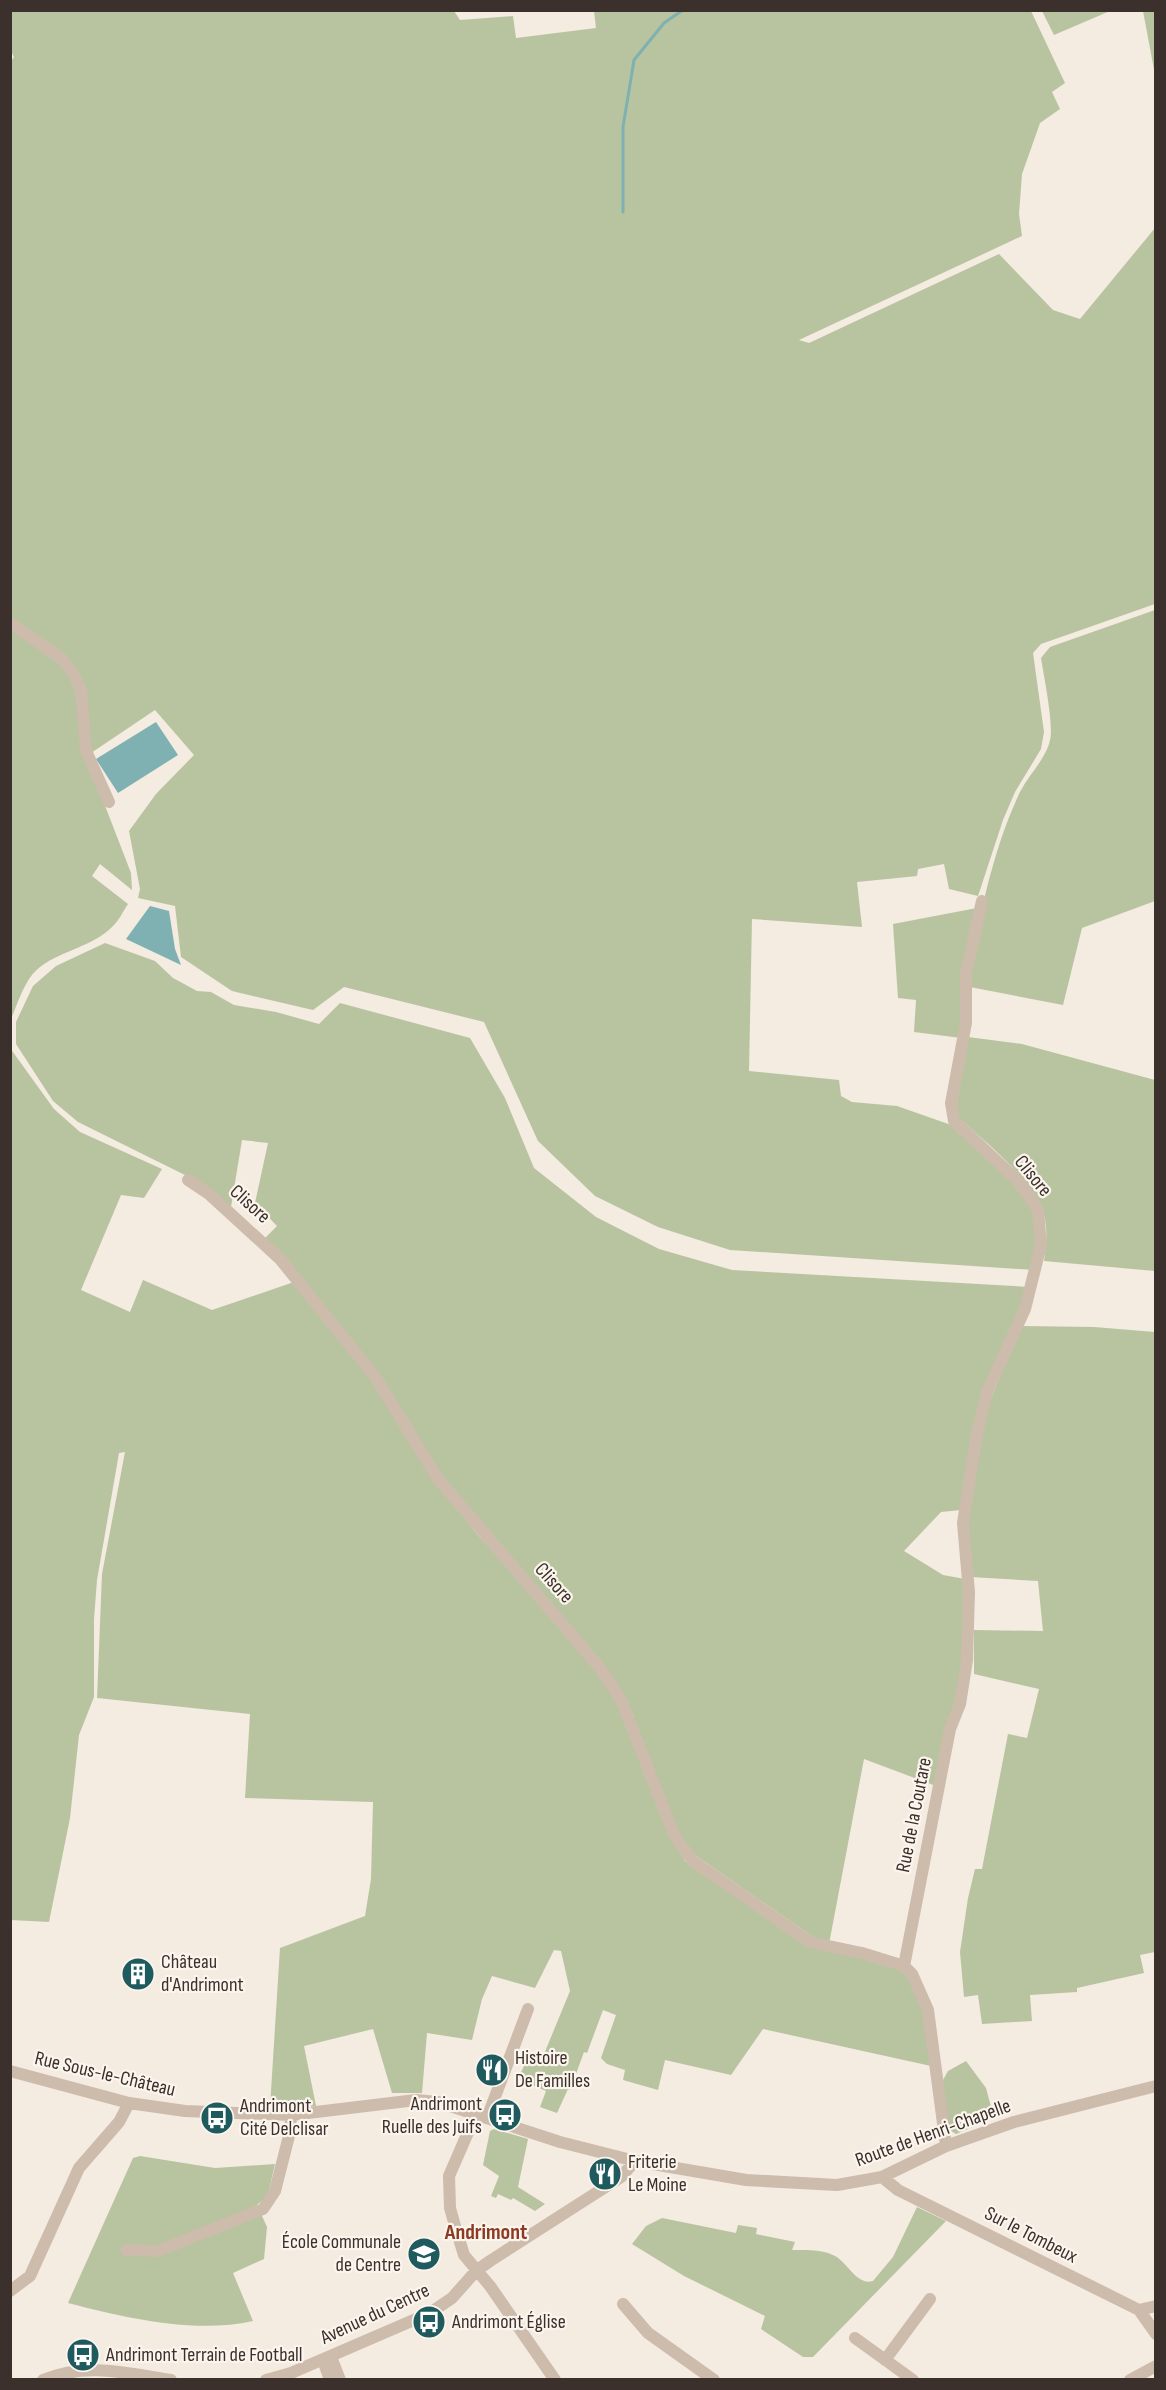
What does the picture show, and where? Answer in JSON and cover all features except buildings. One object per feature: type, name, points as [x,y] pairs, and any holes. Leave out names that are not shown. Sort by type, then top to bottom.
[{"type":"street","points":[[10,623],[61,658],[73,673],[81,690],[86,751],[110,802]]},
{"type":"street","name":"Clisore","points":[[968,1485],[987,1392],[1025,1309],[1041,1245],[1038,1210],[1029,1196],[1016,1179],[954,1121],[951,1103],[966,1023],[966,974],[982,901]]},
{"type":"street","name":"Clisore","points":[[188,1180],[209,1194],[280,1259],[376,1378],[438,1479],[600,1668],[621,1700],[675,1837],[693,1861],[810,1942],[862,1953],[903,1966]]},
{"type":"street","name":"Rue de la Coutare","points":[[903,1966],[950,1729],[960,1704],[968,1660],[969,1592],[963,1523],[968,1485]]},
{"type":"street","points":[[903,1966],[919,1985],[928,2010],[946,2146]]},
{"type":"street","points":[[528,2009],[482,2116],[449,2176],[450,2208],[464,2255],[490,2286],[555,2379]]},
{"type":"street","name":"Rue Sous-le-Château","points":[[10,2071],[129,2103],[185,2111],[291,2115],[416,2100],[438,2102],[482,2116]]},
{"type":"street","name":"Route de Henri-Chapelle","points":[[482,2116],[560,2142],[635,2162],[746,2181],[837,2185],[882,2177],[946,2146],[1014,2122],[1155,2086]]},
{"type":"street","points":[[10,2291],[30,2276],[79,2168],[119,2122],[129,2103]]},
{"type":"street","points":[[126,2250],[158,2251],[263,2209],[275,2191],[290,2132],[291,2115]]},
{"type":"street","name":"Avenue du Centre","points":[[266,2379],[327,2358],[430,2313],[452,2298],[476,2271],[621,2177],[635,2162]]},
{"type":"street","name":"Sur le Tombeux","points":[[882,2177],[905,2193],[1139,2310],[1155,2334]]},
{"type":"street","points":[[885,2360],[930,2299]]},
{"type":"street","points":[[623,2304],[648,2333],[714,2379]]},
{"type":"street","points":[[1139,2310],[1155,2306]]},
{"type":"street","points":[[855,2338],[913,2379]]},
{"type":"street","points":[[327,2358],[330,2379]]},
{"type":"street","points":[[327,2358],[340,2379]]},
{"type":"street","points":[[1130,2379],[1155,2366]]},
{"type":"street","points":[[43,2379],[78,2369],[171,2379]]},
{"type":"green space","points":[[11,11],[454,11],[460,20],[513,16],[516,38],[596,28],[594,11],[1031,11],[1065,83],[1052,92],[1060,109],[1040,123],[1022,174],[1019,214],[1022,236],[799,340],[809,343],[999,254],[1053,310],[1080,319],[1155,228],[1155,604],[1041,644],[1033,653],[1044,732],[1041,749],[1015,792],[1003,820],[978,896],[949,889],[944,864],[918,869],[917,876],[857,882],[862,927],[752,919],[749,1071],[839,1080],[841,1096],[852,1102],[897,1106],[954,1126],[1009,1178],[1035,1211],[1038,1234],[1034,1270],[730,1250],[658,1227],[595,1196],[538,1141],[484,1022],[344,987],[313,1010],[232,991],[181,957],[175,906],[138,898],[140,889],[129,831],[156,794],[194,755],[155,710],[91,753],[87,759],[131,873],[132,890],[100,864],[92,876],[128,904],[117,922],[104,934],[40,967],[22,991],[11,1019],[10,63],[14,57],[11,51]]},
{"type":"green space","points":[[1042,11],[1110,11],[1054,35]]},
{"type":"green space","points":[[1143,11],[1155,11],[1155,75]]},
{"type":"green space","points":[[1155,610],[1155,901],[1082,928],[1063,1005],[970,987],[981,913],[1002,837],[1020,792],[1045,754],[1050,740],[1050,712],[1041,658],[1050,647]]},
{"type":"green space","points":[[977,908],[961,1038],[914,1032],[916,1000],[898,998],[893,924]]},
{"type":"green space","points":[[105,943],[155,961],[173,978],[197,991],[211,992],[234,1005],[276,1012],[319,1024],[340,1003],[470,1038],[505,1098],[534,1168],[596,1217],[659,1249],[732,1270],[1029,1287],[981,1398],[961,1510],[941,1512],[904,1551],[943,1575],[965,1579],[963,1672],[936,1786],[864,1759],[829,1944],[816,1939],[685,1848],[633,1721],[634,1716],[597,1659],[436,1470],[396,1401],[265,1238],[277,1226],[255,1203],[268,1143],[242,1140],[231,1207],[195,1180],[78,1122],[53,1101],[16,1044],[16,1022],[33,986],[56,966]]},
{"type":"green space","points":[[968,1037],[1022,1044],[1155,1080],[1155,1271],[1044,1261],[1046,1227],[1038,1201],[1006,1160],[955,1114]]},
{"type":"green space","points":[[10,1048],[54,1109],[80,1132],[162,1169],[144,1198],[121,1195],[81,1290],[130,1312],[143,1280],[212,1310],[294,1282],[375,1383],[429,1474],[478,1535],[586,1654],[612,1690],[685,1861],[803,1942],[896,1966],[919,1988],[931,2066],[763,2029],[731,2075],[665,2060],[658,2090],[623,2080],[625,2070],[607,2064],[601,2058],[616,2015],[603,2010],[587,2053],[584,2052],[570,2090],[568,2089],[557,2113],[540,2107],[546,2091],[518,2079],[529,2055],[542,2059],[570,1991],[561,1951],[554,1950],[535,1988],[492,1976],[482,1999],[472,2040],[427,2033],[422,2093],[392,2093],[373,2029],[304,2046],[316,2106],[270,2107],[280,1948],[365,1916],[371,1879],[373,1802],[245,1798],[250,1714],[97,1698],[102,1574],[125,1452],[119,1453],[97,1580],[94,1619],[94,1697],[79,1735],[70,1818],[49,1922],[11,1920]]},
{"type":"green space","points":[[1022,1326],[1094,1327],[1155,1332],[1155,1952],[1140,1955],[1144,1973],[1077,1988],[1077,1992],[1030,1995],[1032,2021],[982,2024],[978,1995],[964,1997],[960,1952],[968,1898],[975,1869],[982,1869],[1008,1734],[1027,1738],[1039,1689],[974,1674],[974,1630],[1043,1631],[1038,1581],[971,1577],[966,1523],[988,1405]]},
{"type":"green space","points":[[966,2061],[986,2088],[994,2118],[956,2134],[948,2129],[943,2080],[948,2071]]},
{"type":"green space","points":[[494,2129],[528,2139],[518,2187],[545,2204],[535,2211],[513,2198],[511,2200],[498,2194],[496,2198],[491,2196],[499,2176],[483,2165],[490,2131]]},
{"type":"green space","points":[[140,2156],[215,2168],[275,2164],[268,2195],[257,2205],[267,2227],[264,2259],[233,2273],[253,2321],[230,2325],[184,2325],[136,2319],[68,2303],[133,2158]]},
{"type":"green space","points":[[917,2207],[946,2221],[813,2357],[803,2357],[761,2329],[765,2316],[684,2276],[632,2244],[646,2226],[662,2218],[736,2233],[738,2225],[757,2228],[756,2234],[795,2242],[792,2250],[814,2250],[835,2256],[857,2277],[867,2282],[873,2281],[893,2257]]},
{"type":"water","points":[[156,722],[178,755],[118,793],[96,759]]},
{"type":"water","points":[[150,906],[169,911],[175,949],[181,965],[126,939]]},
{"type":"waterway","points":[[623,212],[623,127],[634,60],[664,23],[683,10]]},
{"type":"place","name":"Château d'Andrimont","points":[[138,1974]]},
{"type":"place","name":"Histoire De Familles","points":[[492,2070]]},
{"type":"place","name":"Andrimont Ruelle des Juifs","points":[[505,2115]]},
{"type":"place","name":"Andrimont Cité Delclisar","points":[[217,2118]]},
{"type":"place","name":"Friterie Le Moine","points":[[605,2174]]},
{"type":"place","name":"École Communale de Centre","points":[[424,2254]]},
{"type":"place","name":"Andrimont Église","points":[[429,2322]]},
{"type":"place","name":"Andrimont Terrain de Football","points":[[83,2355]]},
{"type":"district","name":"Andrimont","points":[[486,2232]]}]
